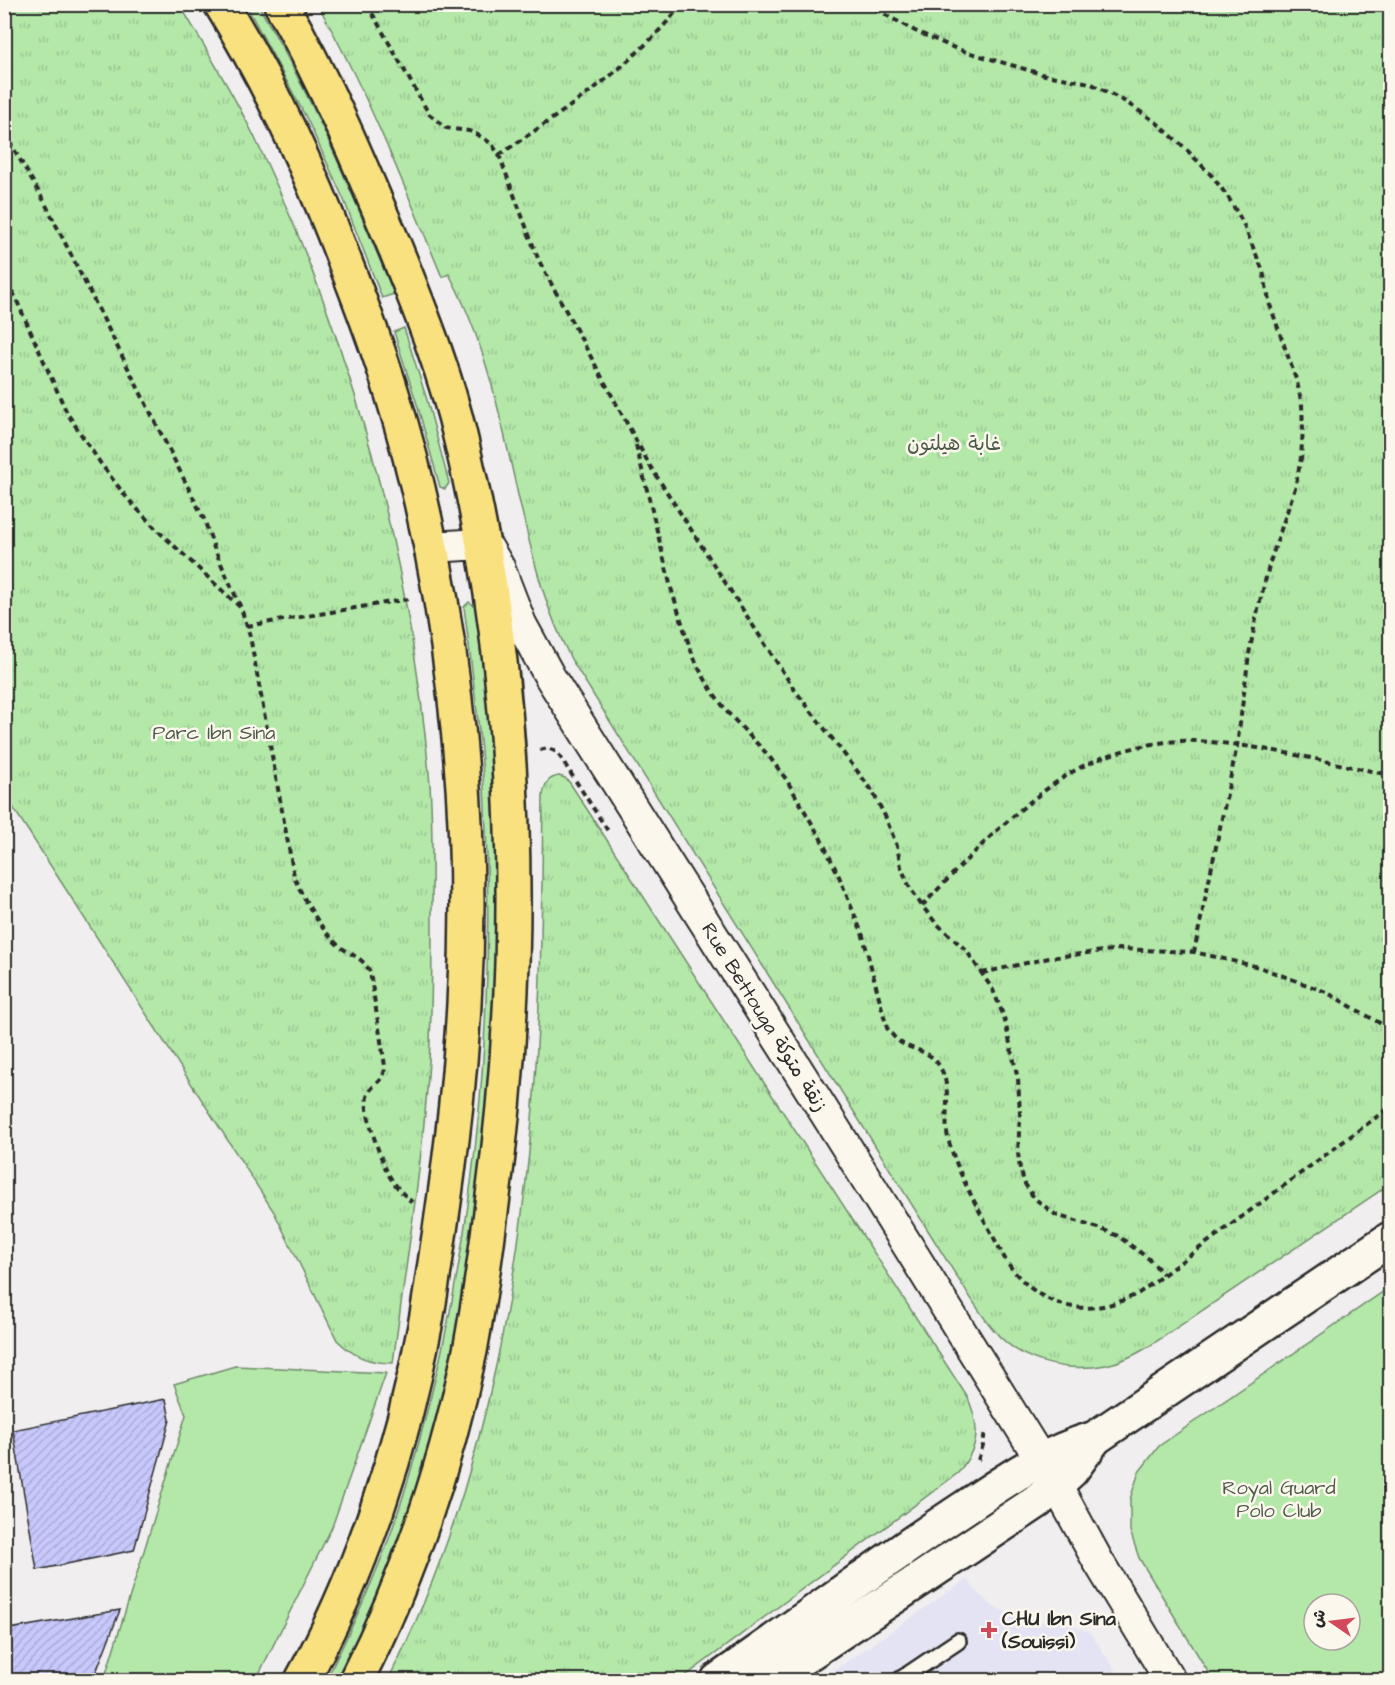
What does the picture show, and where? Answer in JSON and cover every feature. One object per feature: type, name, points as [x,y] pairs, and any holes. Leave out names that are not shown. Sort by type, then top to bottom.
[{"type":"main road","points":[[221,4],[280,113],[326,214],[359,298],[393,398],[431,547],[448,646],[461,763],[466,882],[465,1000],[456,1118],[425,1325],[406,1414],[379,1502],[347,1587],[302,1680]]},
{"type":"main road","points":[[281,4],[339,116],[416,300],[446,384],[458,426],[497,629],[507,731],[512,833],[513,935],[509,1037],[501,1139],[470,1349],[451,1428],[428,1506],[401,1582],[356,1680]]},
{"type":"main road","points":[[718,1680],[929,1532],[1084,1455],[1095,1438],[1390,1239]]},
{"type":"main road","points":[[769,1680],[1038,1501],[1048,1472]]},
{"type":"street","points":[[431,547],[482,544]]},
{"type":"street","name":"Rue Bettouga زنقة متوكة","points":[[482,544],[489,550],[499,567],[521,624],[550,677],[1048,1472],[1098,1561],[1170,1680]]},
{"type":"lane","points":[[900,1680],[957,1641]]},
{"type":"path","points":[[368,4],[429,114],[446,128],[469,131],[482,137],[492,144],[499,155],[539,261],[650,466],[794,689],[871,789],[897,846],[901,867],[910,888],[936,923],[966,950],[993,990],[1012,1045],[1018,1079],[1020,1113],[1018,1154],[1025,1184],[1034,1197],[1056,1215],[1118,1236],[1149,1259],[1163,1274]]},
{"type":"path","points":[[499,155],[595,90],[622,68],[649,43],[682,4]]},
{"type":"path","points":[[866,4],[915,31],[957,49],[1034,72],[1090,83],[1124,101],[1156,123],[1212,176],[1242,220],[1263,271],[1270,305],[1297,382],[1302,405],[1301,458],[1296,488],[1270,562],[1258,609],[1249,654],[1237,746],[1194,952]]},
{"type":"path","points":[[4,132],[44,201],[204,519],[214,548],[241,608],[247,626],[294,876],[307,904],[334,941],[363,960],[370,972],[385,1066],[382,1079],[371,1089],[366,1099],[379,1154],[389,1177],[403,1193],[423,1210],[441,1218]]},
{"type":"path","points":[[4,272],[67,413],[101,464],[127,498],[156,529],[241,608]]},
{"type":"path","points":[[634,438],[671,588],[698,667],[712,691],[729,713],[768,755],[786,779],[821,839],[863,936],[887,1028],[896,1039],[931,1055],[941,1069],[946,1084],[948,1139],[956,1163],[1005,1259],[1027,1286],[1056,1303],[1073,1307],[1107,1306],[1123,1301],[1139,1293],[1390,1107]]},
{"type":"path","points":[[247,626],[439,594]]},
{"type":"path","points":[[922,906],[963,864],[1033,800],[1068,774],[1109,755],[1152,744],[1196,741],[1280,752],[1390,774]]},
{"type":"path","points":[[535,756],[544,748],[557,752],[609,832]]},
{"type":"path","points":[[982,973],[1049,957],[1119,949],[1194,952],[1259,967],[1326,992],[1390,1029]]},
{"type":"path","points":[[976,1463],[983,1445],[984,1421]]},
{"type":"shaded area","name":"CHU Ibn Sina (Souissi)","points":[[967,1579],[993,1606],[1010,1614],[1027,1620],[1045,1622],[1064,1620],[1079,1629],[1089,1631],[1122,1680],[820,1680]]},
{"type":"green space","name":"Parc Ibn Sina","points":[[5,4],[180,5],[245,118],[288,211],[347,370],[371,451],[408,617],[421,701],[432,817],[432,968],[429,1061],[418,1175],[393,1363],[362,1358],[337,1340],[274,1212],[5,795]]},
{"type":"green space","points":[[246,5],[258,5],[297,75],[347,183],[394,294],[382,298],[344,200],[308,121]]},
{"type":"green space","name":"غابة هيلتون","points":[[318,5],[1390,5],[1390,1184],[1148,1347],[1122,1360],[1091,1367],[1060,1366],[1016,1350],[993,1329],[959,1280],[571,659],[553,619],[539,578],[491,382],[473,327],[449,274],[442,277],[369,105]]},
{"type":"green space","points":[[404,328],[427,400],[449,483],[445,489],[440,487],[394,332]]},
{"type":"green space","points":[[469,602],[475,606],[486,690],[496,819],[498,904],[492,1049],[474,1217],[454,1345],[424,1472],[396,1552],[337,1680],[326,1680],[380,1562],[409,1475],[440,1359],[466,1218],[482,1075],[488,932],[484,788],[464,607]]},
{"type":"green space","points":[[559,776],[570,783],[968,1398],[975,1419],[976,1437],[970,1454],[958,1473],[680,1680],[388,1680],[423,1605],[452,1526],[477,1445],[497,1362],[513,1278],[533,1110],[540,969],[543,795],[547,782]]},
{"type":"green space","name":"Royal Guard Polo Club","points":[[1390,1287],[1390,1680],[1213,1680],[1139,1558],[1130,1531],[1130,1499],[1139,1472],[1159,1446]]},
{"type":"green space","points":[[235,1366],[386,1373],[332,1527],[256,1680],[104,1680],[186,1415],[174,1384]]},
{"type":"building","points":[[166,1399],[170,1420],[134,1550],[37,1570],[13,1430]]},
{"type":"building","points":[[120,1610],[93,1680],[4,1680],[4,1630]]},
{"type":"place","name":"CHU Ibn Sina (Souissi)","points":[[989,1630]]}]
